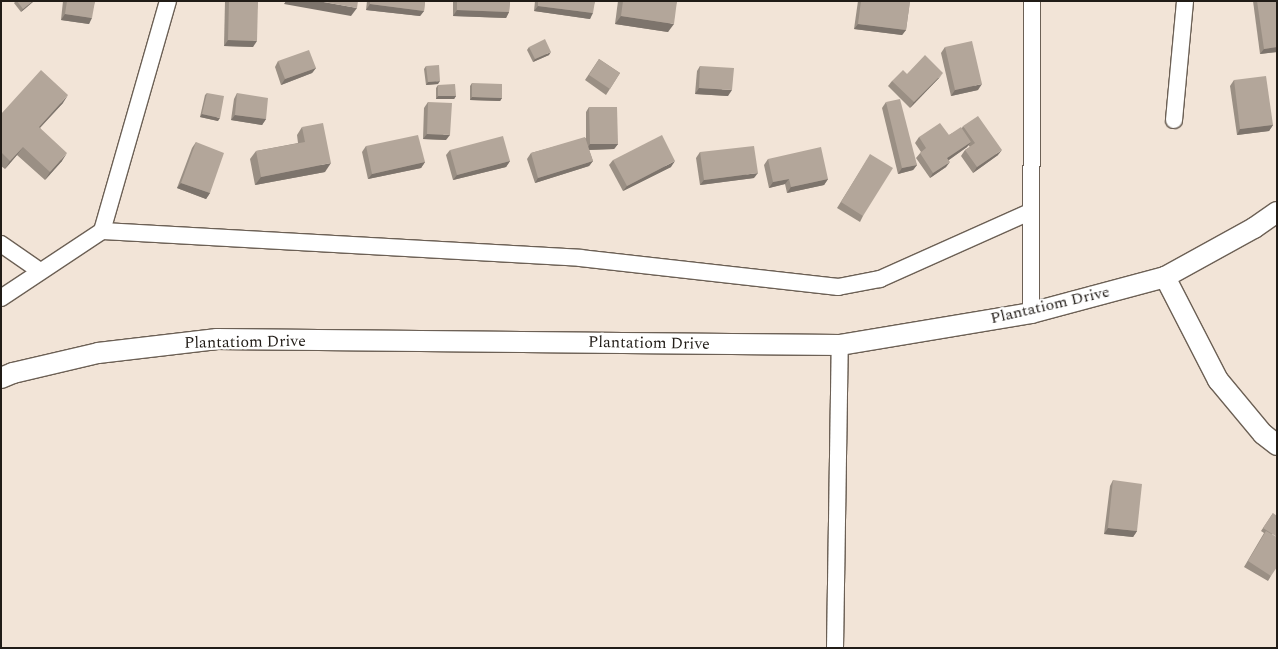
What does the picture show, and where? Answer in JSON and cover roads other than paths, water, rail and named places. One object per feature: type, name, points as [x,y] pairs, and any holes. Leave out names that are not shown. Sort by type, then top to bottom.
[{"type":"street","points":[[102,231],[168,1]]},
{"type":"street","points":[[1031,313],[1032,1]]},
{"type":"street","points":[[1174,120],[1185,1]]},
{"type":"street","points":[[1,298],[102,231],[580,258],[838,287],[880,279],[1030,212]]},
{"type":"street","name":"Plantatiom Drive","points":[[1,378],[13,373],[98,354],[217,339],[840,345],[1031,313],[1165,277],[1254,228],[1277,212]]},
{"type":"street","points":[[1,244],[40,271]]},
{"type":"street","points":[[1165,277],[1218,380],[1263,434],[1277,445]]},
{"type":"street","points":[[835,648],[840,345]]}]
